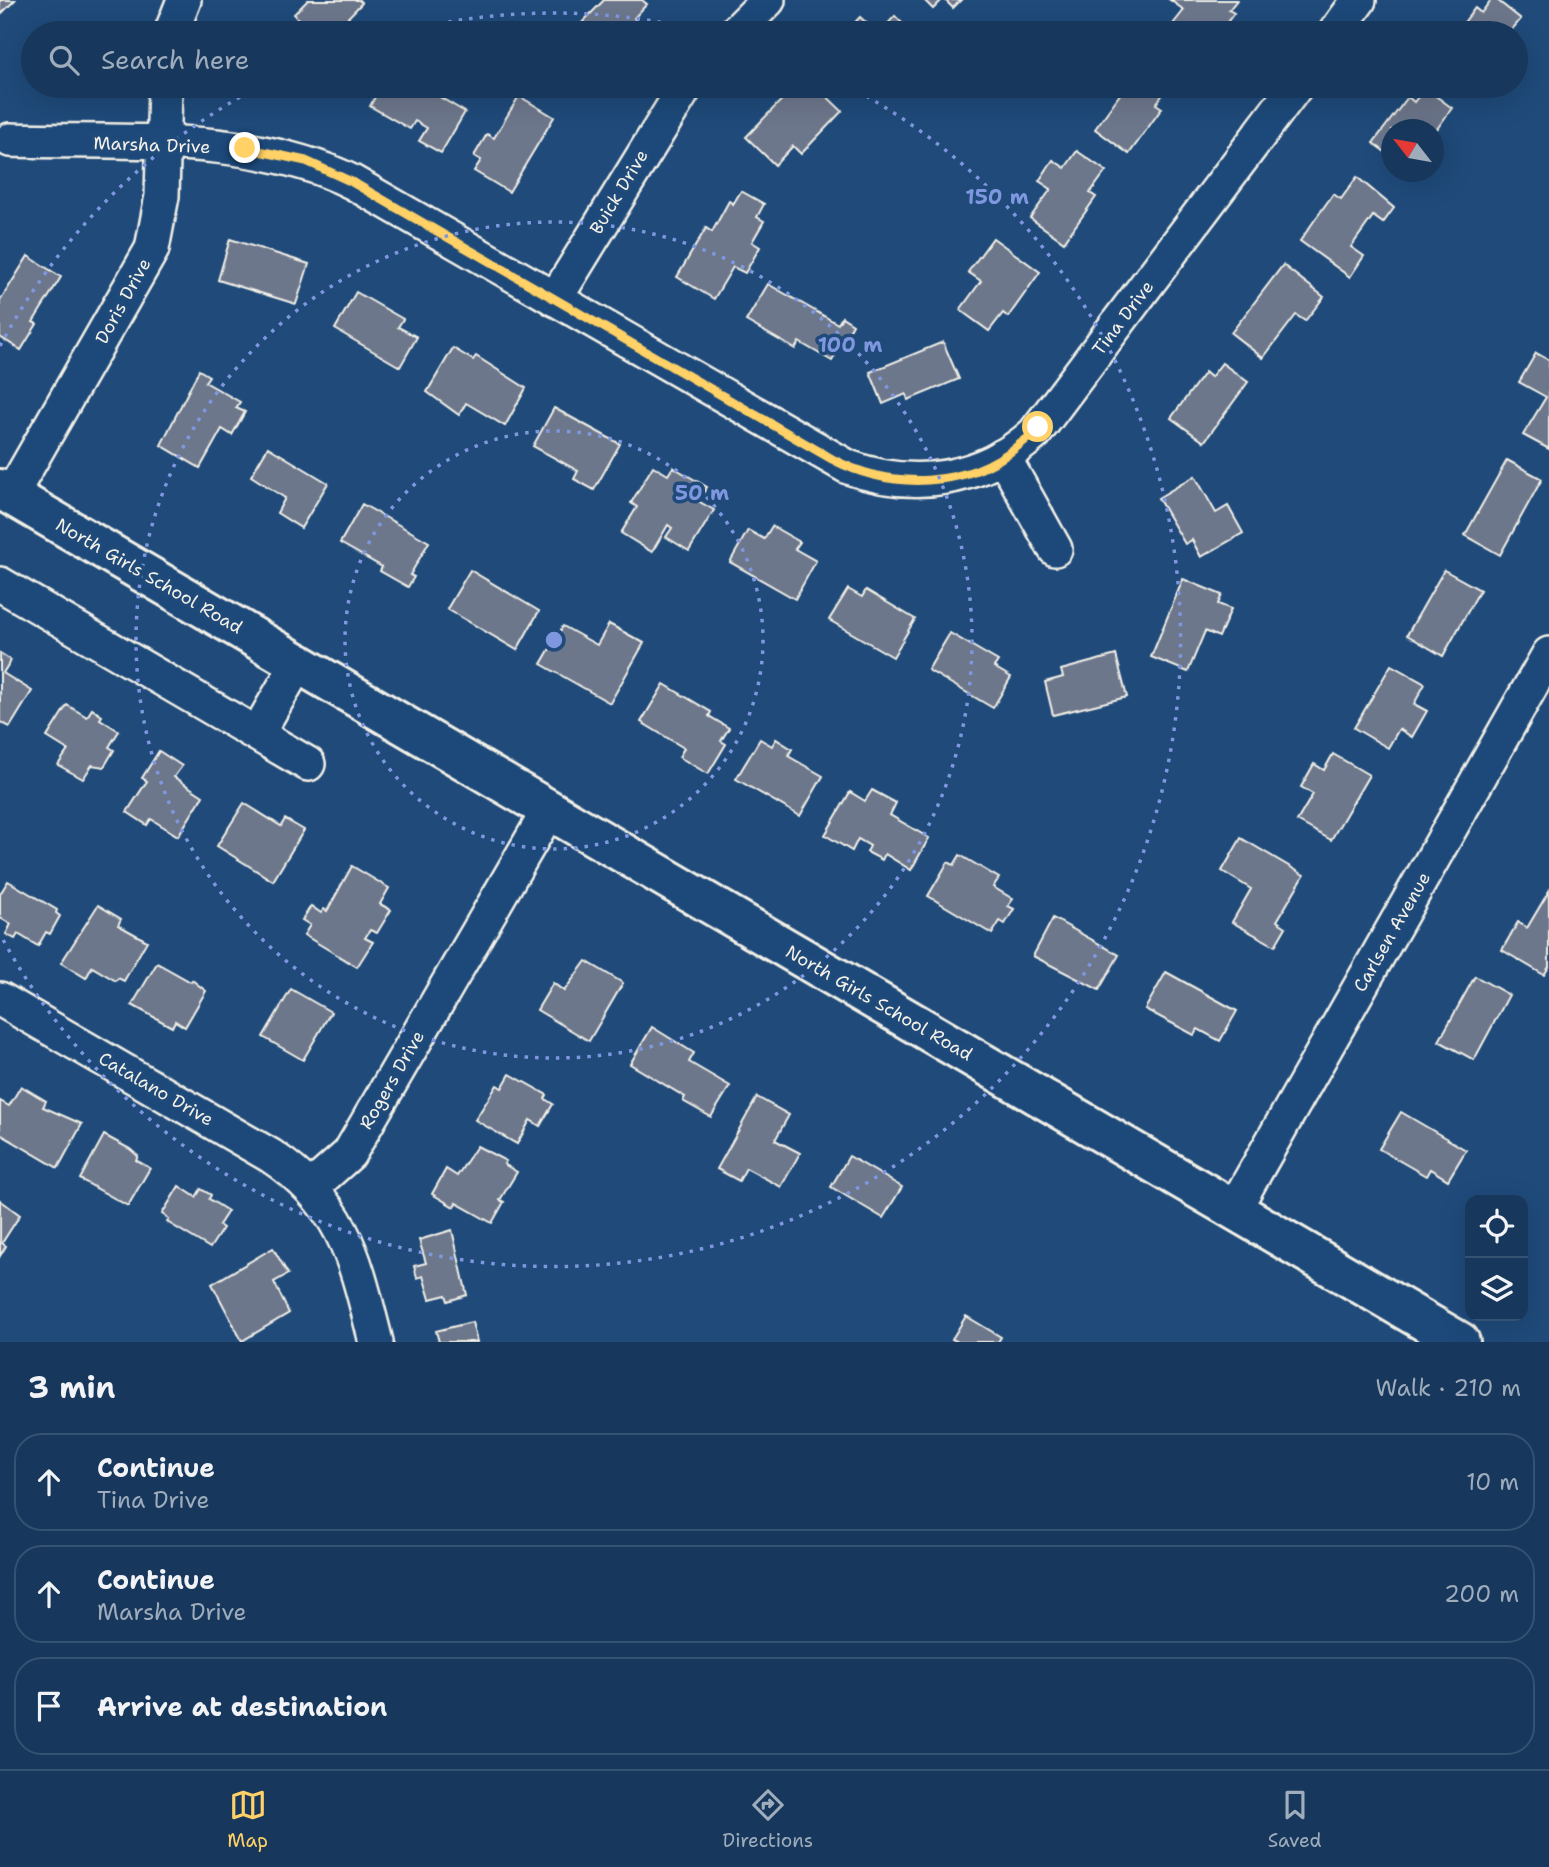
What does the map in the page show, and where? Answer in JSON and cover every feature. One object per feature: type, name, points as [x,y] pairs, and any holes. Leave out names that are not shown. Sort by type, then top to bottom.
[{"type":"main road","name":"North Girls School Road","points":[[6,492],[1460,1342]]},
{"type":"street","points":[[176,21],[184,0]]},
{"type":"street","points":[[747,21],[768,0]]},
{"type":"street","points":[[1344,21],[1359,0]]},
{"type":"street","name":"Doris Drive","points":[[6,492],[152,249],[162,195],[164,98]]},
{"type":"street","name":"Buick Drive","points":[[555,299],[679,98]]},
{"type":"street","name":"Tina Drive","points":[[1003,456],[1029,439],[1051,415],[1287,98]]},
{"type":"street","name":"Marsha Drive","points":[[10,140],[257,149],[306,161],[352,182],[832,459],[860,471],[887,478],[925,481],[969,472],[1003,456]]},
{"type":"street","points":[[1003,456],[1055,549]]},
{"type":"street","points":[[0,584],[308,764]]},
{"type":"street","name":"Carlsen Avenue","points":[[1234,1209],[1549,654]]},
{"type":"street","points":[[257,734],[298,663]]},
{"type":"street","name":"Rogers Drive","points":[[308,1185],[322,1178],[349,1154],[549,810]]},
{"type":"street","name":"Catalano Drive","points":[[0,999],[271,1156],[308,1185]]},
{"type":"street","points":[[308,1185],[329,1210],[351,1247],[376,1342]]},
{"type":"building","points":[[0,0],[15,0],[0,15]]},
{"type":"building","points":[[308,0],[359,0],[362,3],[345,21],[298,21],[294,14]]},
{"type":"building","points":[[604,0],[642,0],[647,4],[634,18],[636,21],[584,21]]},
{"type":"building","points":[[924,0],[942,0],[933,9]]},
{"type":"building","points":[[945,0],[961,0],[953,8]]},
{"type":"building","points":[[1170,0],[1237,0],[1229,10],[1234,13],[1228,21],[1175,21],[1184,10]]},
{"type":"building","points":[[1491,0],[1497,0],[1521,19],[1465,21],[1475,8],[1481,13]]},
{"type":"building","points":[[374,98],[441,98],[465,112],[441,153],[419,141],[427,128],[415,121],[410,129],[370,106]]},
{"type":"building","points":[[518,98],[522,98],[554,117],[509,192],[474,171],[481,160],[474,156],[487,134],[494,138]]},
{"type":"building","points":[[783,98],[828,98],[842,111],[801,154],[793,146],[775,165],[746,137]]},
{"type":"building","points":[[1117,98],[1160,98],[1156,104],[1162,108],[1129,154],[1095,129]]},
{"type":"building","points":[[1409,98],[1414,102],[1417,98],[1438,98],[1452,108],[1444,119],[1391,119]]},
{"type":"building","points":[[1381,132],[1381,149],[1373,143]]},
{"type":"building","points":[[1077,151],[1106,171],[1090,193],[1096,197],[1064,242],[1030,218],[1051,189],[1039,181],[1053,160],[1065,168]]},
{"type":"building","points":[[1357,177],[1394,208],[1383,223],[1373,216],[1351,247],[1364,256],[1350,277],[1300,241],[1333,194],[1341,199]]},
{"type":"building","points":[[741,191],[764,204],[757,217],[764,221],[752,242],[760,247],[745,273],[733,267],[714,299],[677,277],[706,228],[712,232],[729,201],[733,204]]},
{"type":"building","points":[[993,238],[1040,272],[1008,317],[1003,313],[989,331],[960,310],[981,281],[968,272]]},
{"type":"building","points":[[230,239],[309,264],[296,304],[218,280]]},
{"type":"building","points":[[28,256],[61,277],[33,322],[37,324],[21,350],[0,337],[0,301]]},
{"type":"building","points":[[1283,265],[1324,297],[1305,321],[1296,315],[1263,358],[1231,333]]},
{"type":"building","points":[[768,284],[838,324],[842,317],[853,324],[832,361],[799,342],[795,349],[746,321]]},
{"type":"building","points":[[356,292],[403,319],[398,327],[417,337],[400,367],[335,329]]},
{"type":"building","points":[[943,342],[959,379],[908,400],[906,394],[883,404],[870,372]]},
{"type":"building","points":[[453,348],[473,360],[476,356],[526,388],[505,426],[466,403],[459,415],[427,392]]},
{"type":"building","points":[[1536,353],[1549,360],[1549,449],[1523,435],[1546,397],[1519,382]]},
{"type":"building","points":[[1222,363],[1248,382],[1204,442],[1171,418],[1205,372],[1211,377]]},
{"type":"building","points":[[199,370],[209,376],[205,382],[240,402],[236,408],[245,412],[232,435],[222,429],[200,468],[161,445]]},
{"type":"building","points":[[554,408],[620,444],[594,490],[574,479],[578,471],[533,446]]},
{"type":"building","points":[[268,447],[328,483],[301,528],[277,513],[285,498],[251,476]]},
{"type":"building","points":[[1507,460],[1542,479],[1500,555],[1465,535]]},
{"type":"building","points":[[653,466],[668,475],[673,467],[707,487],[698,501],[714,510],[689,551],[666,537],[672,528],[668,525],[652,552],[621,533],[637,507],[631,503]]},
{"type":"building","points":[[1195,476],[1216,513],[1228,506],[1243,533],[1201,557],[1192,540],[1185,544],[1158,498]]},
{"type":"building","points":[[362,504],[429,542],[410,575],[414,577],[408,587],[380,571],[382,567],[340,543]]},
{"type":"building","points":[[772,526],[800,542],[795,549],[816,561],[795,599],[730,562],[748,530],[764,539]]},
{"type":"building","points":[[470,570],[539,611],[517,650],[447,609]]},
{"type":"building","points":[[1444,570],[1480,590],[1443,656],[1407,635]]},
{"type":"building","points":[[1183,579],[1222,595],[1218,604],[1231,609],[1219,637],[1205,631],[1188,672],[1151,657]]},
{"type":"building","points":[[848,589],[862,597],[866,590],[915,619],[893,657],[829,620]]},
{"type":"building","points":[[609,624],[644,643],[610,703],[541,664],[563,626],[597,645]]},
{"type":"building","points":[[950,633],[998,661],[994,667],[1011,677],[993,708],[928,670]]},
{"type":"building","points":[[0,653],[11,660],[3,673],[32,691],[10,727],[0,722]]},
{"type":"building","points":[[1116,655],[1127,697],[1053,715],[1045,682],[1063,677],[1061,670]]},
{"type":"building","points":[[1391,665],[1425,684],[1414,704],[1427,711],[1412,737],[1399,729],[1388,748],[1354,728]]},
{"type":"building","points":[[664,684],[711,712],[709,716],[729,728],[721,741],[726,744],[708,774],[679,757],[684,748],[641,722]]},
{"type":"building","points":[[67,705],[87,717],[92,709],[102,716],[100,719],[119,731],[109,747],[114,750],[104,767],[92,765],[83,779],[58,765],[68,750],[47,737]]},
{"type":"building","points":[[760,739],[772,746],[776,739],[792,749],[788,756],[823,776],[800,816],[736,779]]},
{"type":"building","points":[[159,751],[182,766],[174,777],[203,796],[178,836],[151,819],[147,825],[127,812],[147,781],[142,778]]},
{"type":"building","points":[[1333,754],[1369,775],[1331,840],[1297,821],[1313,794],[1301,787],[1314,764],[1324,770]]},
{"type":"building","points":[[872,790],[896,803],[890,815],[929,838],[911,870],[885,854],[882,860],[867,852],[870,846],[858,839],[852,851],[825,835],[850,792],[865,801]]},
{"type":"building","points":[[244,803],[281,826],[285,819],[304,830],[273,881],[217,846]]},
{"type":"building","points":[[1241,838],[1304,875],[1277,921],[1286,927],[1275,946],[1232,922],[1251,889],[1222,871]]},
{"type":"building","points":[[960,855],[999,878],[993,887],[1013,899],[1008,906],[1014,909],[1005,924],[1000,921],[992,934],[928,896],[948,862],[954,865]]},
{"type":"building","points":[[352,866],[389,888],[380,904],[391,910],[377,933],[370,930],[365,938],[373,942],[357,967],[304,935],[310,925],[302,920],[311,906],[321,913],[324,909],[327,911]]},
{"type":"building","points":[[8,881],[57,910],[56,913],[60,916],[50,934],[46,932],[38,946],[18,934],[15,939],[6,934],[11,924],[0,918],[0,894]]},
{"type":"building","points":[[1549,891],[1549,967],[1544,975],[1502,950],[1518,922],[1527,928]]},
{"type":"building","points":[[98,905],[121,919],[118,925],[147,941],[124,981],[118,978],[116,981],[92,967],[86,978],[61,963]]},
{"type":"building","points":[[1053,918],[1119,955],[1099,990],[1033,956]]},
{"type":"building","points":[[586,961],[623,983],[589,1041],[537,1010],[553,983],[564,991]]},
{"type":"building","points":[[157,963],[191,982],[192,980],[206,991],[185,1027],[175,1021],[172,1027],[132,1005]]},
{"type":"building","points":[[1166,972],[1237,1011],[1220,1041],[1198,1029],[1194,1035],[1145,1009]]},
{"type":"building","points":[[1475,976],[1509,995],[1474,1060],[1439,1041]]},
{"type":"building","points":[[291,989],[331,1012],[303,1060],[263,1037]]},
{"type":"building","points":[[652,1027],[694,1053],[689,1062],[730,1086],[711,1117],[683,1101],[685,1097],[630,1064]]},
{"type":"building","points":[[510,1074],[547,1095],[545,1099],[553,1104],[540,1126],[530,1120],[517,1144],[475,1120],[497,1085],[502,1088]]},
{"type":"building","points":[[21,1086],[46,1101],[43,1107],[82,1124],[58,1168],[0,1134],[0,1101],[9,1106]]},
{"type":"building","points":[[757,1097],[789,1115],[775,1140],[800,1153],[781,1187],[746,1168],[739,1181],[717,1169]]},
{"type":"building","points":[[1401,1112],[1466,1150],[1448,1180],[1430,1169],[1426,1176],[1379,1149]]},
{"type":"building","points":[[104,1135],[130,1149],[138,1156],[136,1160],[150,1168],[128,1206],[80,1179]]},
{"type":"building","points":[[477,1146],[506,1161],[504,1164],[517,1172],[500,1200],[504,1202],[492,1223],[456,1203],[454,1207],[432,1194],[446,1169],[457,1176]]},
{"type":"building","points":[[849,1156],[902,1187],[883,1218],[831,1187]]},
{"type":"building","points":[[179,1186],[196,1197],[201,1189],[211,1195],[209,1199],[228,1211],[219,1225],[223,1228],[210,1248],[167,1222],[169,1219],[162,1214]]},
{"type":"building","points":[[0,1200],[20,1215],[2,1243],[6,1246],[0,1256]]},
{"type":"building","points":[[452,1230],[467,1295],[448,1301],[446,1295],[430,1299],[423,1276],[417,1278],[414,1266],[426,1263],[419,1240]]},
{"type":"building","points":[[273,1248],[288,1274],[274,1282],[289,1313],[242,1341],[212,1284]]},
{"type":"building","points":[[966,1316],[1001,1337],[998,1342],[958,1342],[952,1339]]},
{"type":"building","points":[[472,1322],[477,1342],[439,1342],[436,1331]]},
{"type":"route","points":[[245,148],[294,157],[352,182],[848,467],[887,478],[915,481],[951,477],[979,469],[1011,453],[1029,439],[1038,427]]}]
